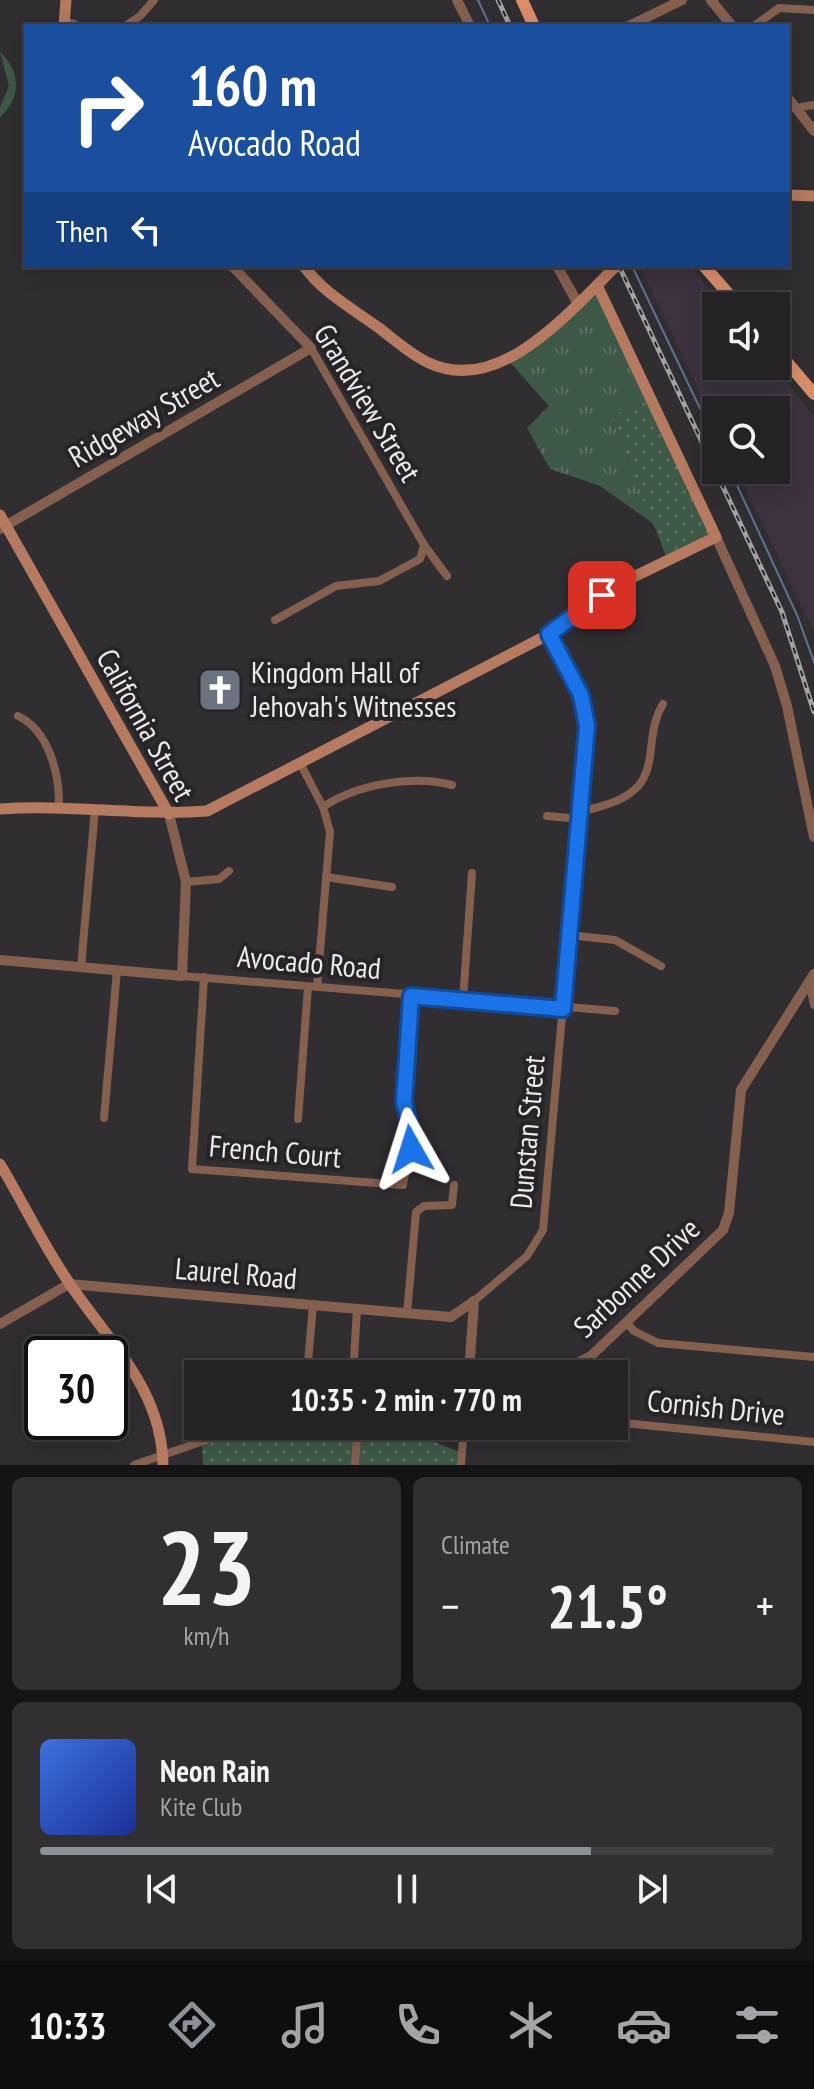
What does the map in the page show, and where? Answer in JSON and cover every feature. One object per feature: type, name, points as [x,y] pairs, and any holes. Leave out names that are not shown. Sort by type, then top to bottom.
[{"type":"main road","points":[[66,0],[69,24]]},
{"type":"main road","points":[[522,0],[533,24]]},
{"type":"main road","points":[[790,195],[814,196]]},
{"type":"main road","points":[[306,268],[323,286],[419,358],[449,370],[484,371],[509,361],[614,268]]},
{"type":"main road","points":[[706,268],[727,292]]},
{"type":"main road","points":[[0,809],[95,809],[169,814],[207,811],[549,634],[610,589],[716,537],[597,285]]},
{"type":"main road","points":[[790,366],[814,394]]},
{"type":"main road","name":"California Street","points":[[2,523],[169,814]]},
{"type":"main road","points":[[0,1164],[69,1284],[139,1377],[156,1414],[163,1459]]},
{"type":"street","points":[[128,24],[154,0]]},
{"type":"street","points":[[457,0],[469,24]]},
{"type":"street","points":[[633,24],[682,0]]},
{"type":"street","points":[[711,0],[730,24]]},
{"type":"street","points":[[757,24],[779,8],[814,10]]},
{"type":"street","points":[[790,101],[814,131]]},
{"type":"street","points":[[795,108],[814,105]]},
{"type":"street","name":"Grandview Street","points":[[234,268],[311,348],[424,545],[447,576]]},
{"type":"street","points":[[558,268],[577,302]]},
{"type":"street","name":"Ridgeway Street","points":[[2,523],[311,348]]},
{"type":"street","points":[[716,537],[775,666],[787,706],[814,837]]},
{"type":"street","points":[[275,620],[336,586],[379,581],[420,559],[424,545]]},
{"type":"street","name":"Dunstan Street","points":[[474,1301],[527,1256],[543,1230],[580,815],[586,711],[549,634]]},
{"type":"street","points":[[547,816],[580,815],[622,799],[643,780],[651,763],[655,717],[663,704]]},
{"type":"street","points":[[18,716],[28,721],[53,760],[60,780],[59,808]]},
{"type":"street","points":[[298,1119],[330,832],[323,807],[301,765]]},
{"type":"street","points":[[323,807],[363,788],[434,780],[452,785]]},
{"type":"street","points":[[81,967],[95,809]]},
{"type":"street","name":"California Street","points":[[169,814],[186,882],[182,976]]},
{"type":"street","points":[[186,882],[219,879],[229,871]]},
{"type":"street","points":[[463,1000],[472,873]]},
{"type":"street","points":[[326,877],[392,887]]},
{"type":"street","points":[[569,935],[615,940],[661,966]]},
{"type":"street","name":"Avocado Road","points":[[0,960],[615,1011]]},
{"type":"street","points":[[104,1118],[117,970]]},
{"type":"street","name":"French Court","points":[[204,977],[192,1169],[403,1185],[412,1135],[404,1102],[411,996]]},
{"type":"street","points":[[811,978],[814,1005]]},
{"type":"street","name":"Sarbonne Drive","points":[[584,1360],[723,1230],[729,1213],[741,1090],[811,978]]},
{"type":"street","points":[[407,1313],[416,1212],[424,1206],[452,1205],[454,1185]]},
{"type":"street","points":[[0,1324],[69,1284]]},
{"type":"street","name":"Laurel Road","points":[[69,1284],[451,1317],[474,1301]]},
{"type":"street","points":[[470,1360],[474,1301]]},
{"type":"street","points":[[308,1360],[313,1305]]},
{"type":"street","points":[[354,1360],[357,1309]]},
{"type":"street","points":[[626,1322],[642,1336],[658,1343],[814,1357]]},
{"type":"street","name":"Cornish Drive","points":[[628,1423],[814,1442]]},
{"type":"street","points":[[134,1465],[163,1459],[218,1440]]},
{"type":"street","points":[[355,1463],[357,1440]]},
{"type":"street","points":[[461,1465],[463,1440]]},
{"type":"shaded area","points":[[641,268],[692,268],[711,292],[702,292],[702,380],[784,380],[814,416],[814,632],[744,484],[790,484],[790,396],[702,397]]},
{"type":"green space","points":[[0,52],[12,68],[16,84],[12,102],[0,117],[0,107],[9,86]]},
{"type":"green space","points":[[597,285],[651,399],[611,416],[654,524],[600,486],[550,469],[527,428],[549,406],[509,361]]},
{"type":"green space","points":[[651,399],[716,538],[668,561],[611,416]]},
{"type":"green space","points":[[202,1440],[430,1440],[462,1453],[461,1465],[203,1465]]},
{"type":"waterway","points":[[478,0],[489,24]]},
{"type":"waterway","points":[[633,268],[702,413]]},
{"type":"waterway","points":[[736,484],[797,615],[814,662]]},
{"type":"railway","points":[[498,0],[509,24]]},
{"type":"railway","points":[[620,268],[782,612],[814,712]]},
{"type":"place","name":"Kingdom Hall of Jehovah's Witnesses","points":[[220,690]]},
{"type":"route","points":[[411,1149],[412,1135],[404,1102],[411,996],[563,1009],[587,726],[581,695],[549,634],[602,595]]}]
